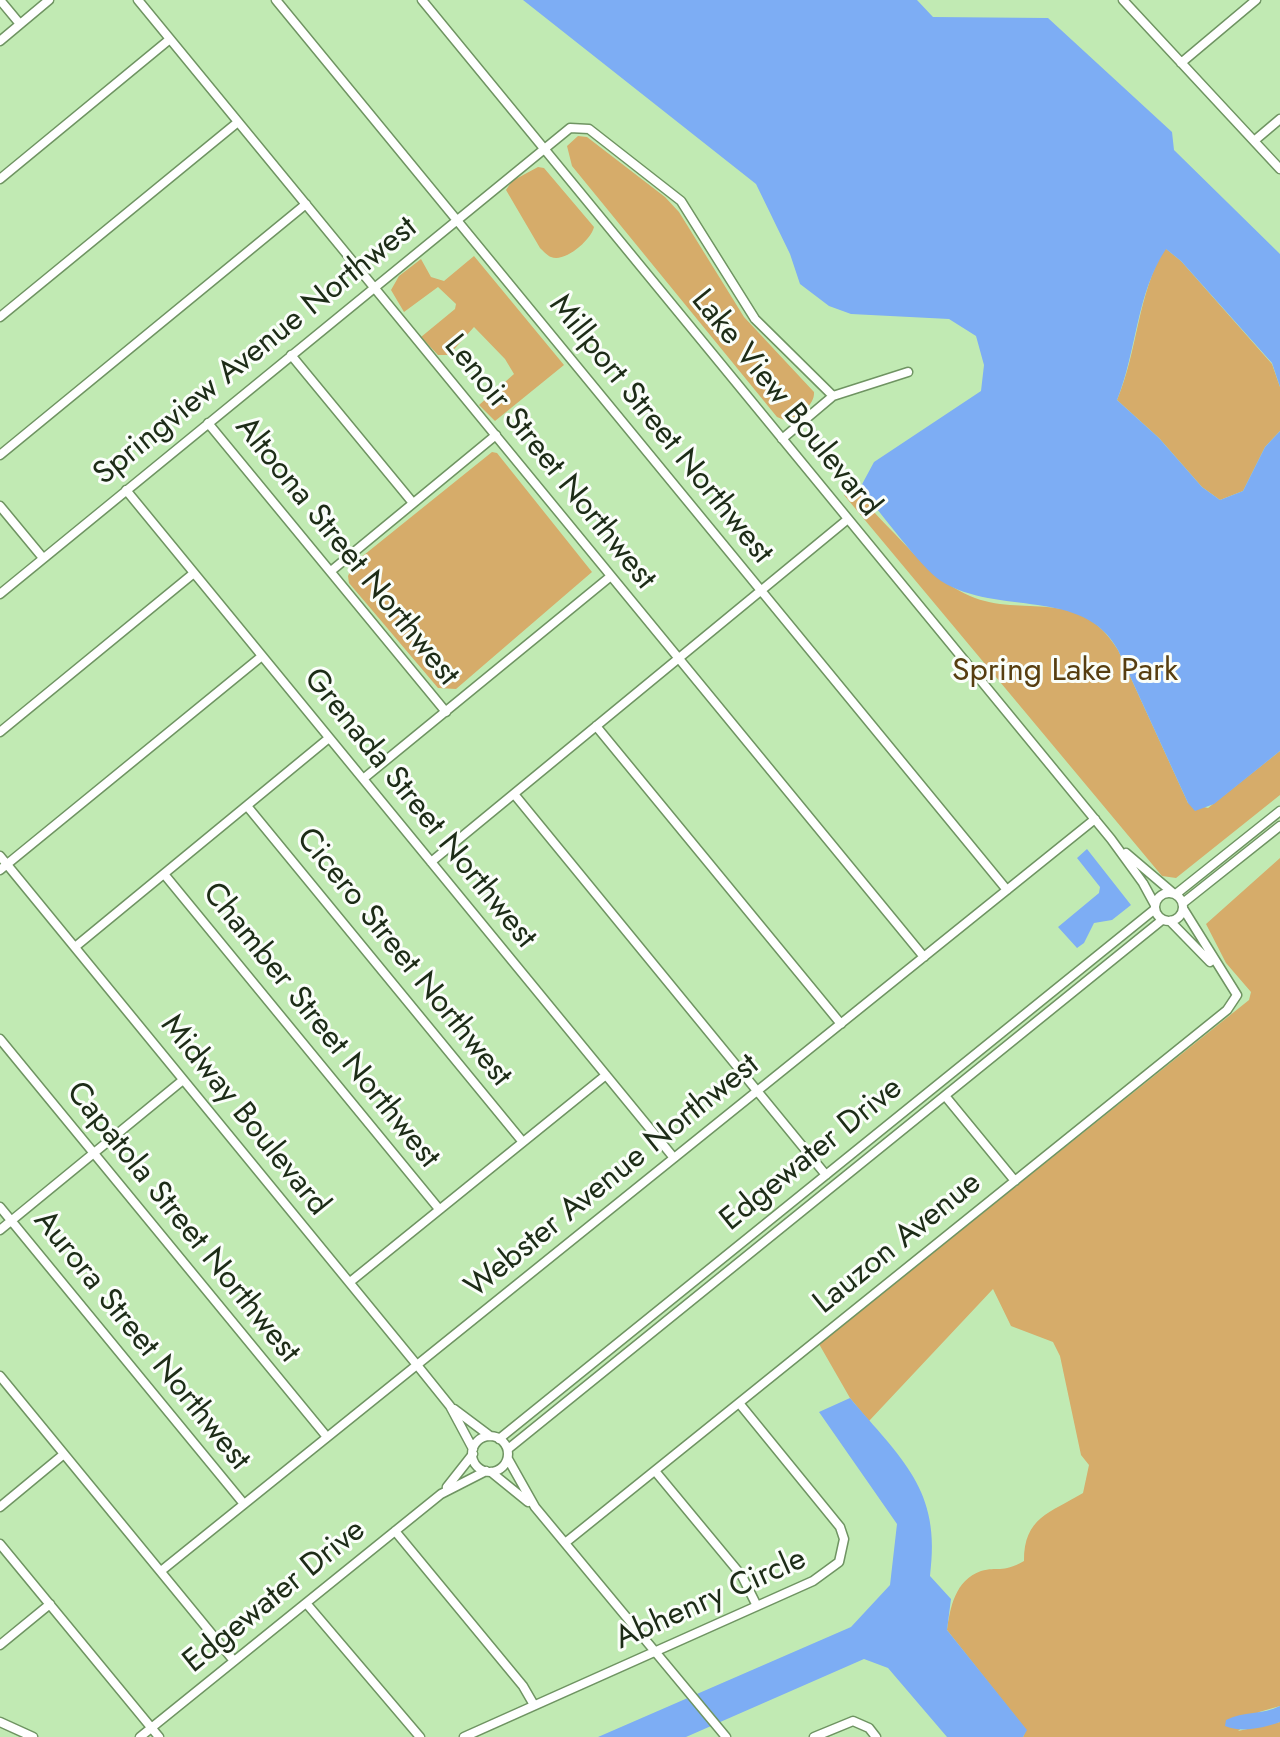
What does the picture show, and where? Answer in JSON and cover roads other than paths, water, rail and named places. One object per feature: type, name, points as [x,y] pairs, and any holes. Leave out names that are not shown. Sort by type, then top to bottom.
[{"type":"street","points":[[0,0],[20,24]]},
{"type":"street","points":[[0,41],[49,0]]},
{"type":"street","name":"Lenoir Street Northwest","points":[[138,0],[924,957]]},
{"type":"street","name":"Millport Street Northwest","points":[[276,0],[1007,890]]},
{"type":"street","name":"Lake View Boulevard","points":[[422,0],[1095,819],[1166,920]]},
{"type":"street","points":[[1123,0],[1280,169]]},
{"type":"street","points":[[1181,63],[1256,0]]},
{"type":"street","points":[[0,179],[170,39]]},
{"type":"street","points":[[1254,141],[1280,119]]},
{"type":"street","points":[[0,317],[238,122]]},
{"type":"street","name":"Springview Avenue Northwest","points":[[0,594],[570,128],[589,129],[674,194],[687,208],[755,319],[833,396]]},
{"type":"street","points":[[0,455],[306,204]]},
{"type":"street","points":[[291,355],[413,503]]},
{"type":"street","points":[[782,439],[833,396],[908,372]]},
{"type":"street","name":"Altoona Street Northwest","points":[[208,423],[446,712]]},
{"type":"street","points":[[331,571],[496,435]]},
{"type":"street","name":"Grenada Street Northwest","points":[[126,490],[674,1158]]},
{"type":"street","points":[[0,506],[43,558]]},
{"type":"street","points":[[431,862],[848,519]]},
{"type":"street","points":[[0,732],[194,573]]},
{"type":"street","points":[[363,779],[611,576]]},
{"type":"street","points":[[3,868],[262,656]]},
{"type":"street","points":[[596,726],[841,1024]]},
{"type":"street","points":[[75,947],[329,738]]},
{"type":"street","points":[[514,794],[826,1175]]},
{"type":"street","name":"Cicero Street Northwest","points":[[247,806],[522,1141]]},
{"type":"street","points":[[1175,894],[1280,811]]},
{"type":"street","name":"Webster Avenue Northwest","points":[[161,1571],[1095,819]]},
{"type":"street","points":[[1184,906],[1280,826]]},
{"type":"street","name":"Lake View Boulevard","points":[[1111,839],[1175,894],[1184,906]]},
{"type":"street","name":"Midway Boulevard","points":[[0,856],[3,868],[75,947],[450,1406],[473,1452]]},
{"type":"street","name":"Chamber Street Northwest","points":[[164,874],[439,1209]]},
{"type":"street","name":"Edgewater Drive","points":[[495,1438],[826,1175],[1155,907],[1161,895],[1175,894]]},
{"type":"street","name":"Edgewater Drive","points":[[508,1454],[1184,906]]},
{"type":"street","name":"Lauzon Avenue","points":[[565,1543],[1227,1010],[1237,995],[1184,906]]},
{"type":"street","points":[[1166,920],[1222,974]]},
{"type":"street","name":"Capatola Street Northwest","points":[[0,1039],[327,1437]]},
{"type":"street","points":[[350,1282],[606,1075]]},
{"type":"street","points":[[0,1230],[183,1080]]},
{"type":"street","points":[[946,1097],[1015,1181]]},
{"type":"street","name":"Aurora Street Northwest","points":[[0,1207],[244,1504]]},
{"type":"street","points":[[0,1376],[234,1661]]},
{"type":"street","name":"Abhenry Circle","points":[[464,1737],[757,1606],[832,1570],[839,1562],[844,1539],[827,1509],[739,1403]]},
{"type":"street","name":"Midway Boulevard","points":[[450,1406],[495,1438]]},
{"type":"street","points":[[535,1507],[475,1463],[473,1452],[481,1439],[495,1438],[508,1454],[535,1507],[723,1733]]},
{"type":"street","name":"Edgewater Drive","points":[[441,1494],[473,1452]]},
{"type":"street","points":[[0,1507],[64,1454]]},
{"type":"street","points":[[488,1472],[500,1470],[508,1454]]},
{"type":"street","points":[[655,1471],[742,1576],[757,1606]]},
{"type":"street","name":"Edgewater Drive","points":[[140,1737],[441,1494],[488,1472]]},
{"type":"street","points":[[395,1531],[523,1686],[534,1705]]},
{"type":"street","points":[[0,1544],[159,1737]]},
{"type":"street","points":[[306,1603],[420,1737]]},
{"type":"street","points":[[0,1645],[50,1604]]},
{"type":"street","points":[[814,1737],[853,1721],[869,1728],[876,1737]]},
{"type":"street","points":[[0,1722],[33,1737]]},
{"type":"water","points":[[523,0],[917,0],[933,17],[1048,18],[1172,132],[1174,150],[1280,254],[1280,387],[1272,363],[1181,261],[1166,249],[1148,285],[1117,400],[1159,438],[1202,487],[1220,500],[1243,491],[1265,447],[1280,431],[1280,751],[1214,804],[1195,811],[1188,803],[1118,650],[1103,630],[1084,617],[1062,610],[964,592],[933,574],[860,488],[874,462],[981,391],[984,365],[976,336],[949,319],[851,314],[829,306],[800,284],[790,254],[756,184]]},
{"type":"water","points":[[1087,849],[1131,905],[1112,920],[1094,923],[1084,943],[1077,948],[1058,927],[1099,893],[1100,887],[1077,858]]},
{"type":"water","points":[[850,1398],[914,1477],[930,1520],[930,1576],[951,1599],[947,1630],[1027,1730],[1023,1737],[947,1737],[888,1668],[864,1659],[686,1737],[598,1737],[851,1627],[890,1585],[897,1524],[819,1412]]},
{"type":"water","points":[[1280,1706],[1280,1722],[1252,1729],[1225,1726],[1226,1720],[1233,1717]]},
{"type":"park label","name":"Spring Lake Park","points":[[1065,672]]}]
